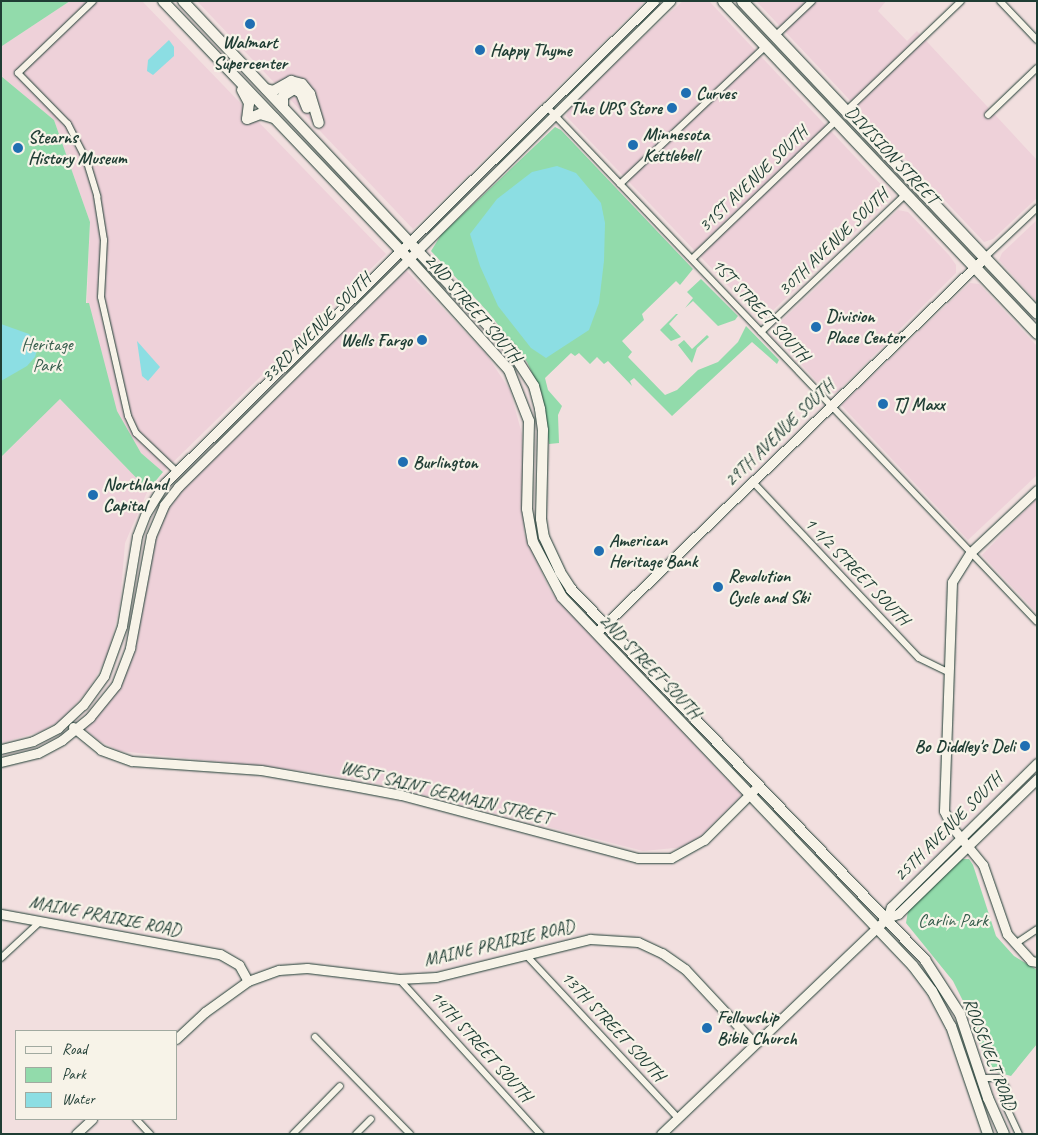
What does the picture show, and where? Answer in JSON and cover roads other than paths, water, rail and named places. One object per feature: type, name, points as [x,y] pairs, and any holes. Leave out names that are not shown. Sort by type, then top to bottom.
[{"type":"highway","name":"DIVISION STREET","points":[[723,1],[1037,333]]},
{"type":"highway","name":"DIVISION STREET","points":[[742,1],[1037,313]]},
{"type":"main road","name":"2ND STREET SOUTH","points":[[163,1],[409,260],[488,345],[508,370],[517,387],[528,421],[527,509],[534,542],[562,597],[876,928]]},
{"type":"main road","name":"2ND STREET SOUTH","points":[[183,1],[510,349],[534,386],[543,430],[541,519],[544,537],[571,589],[886,918]]},
{"type":"main road","points":[[232,74],[249,103],[246,119],[260,114],[275,119]]},
{"type":"main road","points":[[266,89],[273,91],[292,81],[302,84],[310,94],[319,123],[297,90],[284,96],[283,107]]},
{"type":"main road","name":"ROOSEVELT ROAD","points":[[886,918],[946,987],[960,1014],[981,1078],[1004,1134]]},
{"type":"main road","name":"ROOSEVELT ROAD","points":[[876,928],[932,992],[951,1026],[988,1134]]},
{"type":"street","points":[[93,1],[18,73],[68,124],[86,159],[97,196],[104,240],[101,297],[128,416],[136,433],[176,471]]},
{"type":"street","name":"33RD AVENUE SOUTH","points":[[67,721],[88,700],[111,663],[122,626],[137,536],[153,501],[176,471],[654,1]]},
{"type":"street","name":"33RD AVENUE SOUTH","points":[[76,730],[108,695],[126,664],[149,543],[169,499],[670,1]]},
{"type":"street","points":[[775,36],[812,1]]},
{"type":"street","points":[[846,111],[961,1]]},
{"type":"street","points":[[1000,1],[1037,40]]},
{"type":"street","points":[[620,184],[765,47]]},
{"type":"street","points":[[988,115],[1037,68]]},
{"type":"street","name":"1ST STREET SOUTH","points":[[546,106],[1037,622]]},
{"type":"street","name":"31ST AVENUE SOUTH","points":[[692,259],[836,121]]},
{"type":"street","name":"30TH AVENUE SOUTH","points":[[761,332],[905,195]]},
{"type":"street","points":[[984,258],[1037,208]]},
{"type":"street","name":"29TH AVENUE SOUTH","points":[[596,633],[984,258]]},
{"type":"street","name":"1 1/2 STREET SOUTH","points":[[752,481],[919,658],[946,671]]},
{"type":"street","points":[[1037,490],[970,553],[952,582],[946,671],[944,810],[952,827],[968,844],[983,865],[1002,922],[1015,944],[1031,960],[1037,962]]},
{"type":"street","points":[[1,750],[33,741],[67,721]]},
{"type":"street","name":"WEST SAINT GERMAIN STREET","points":[[67,721],[101,750],[132,761],[261,770],[401,795],[638,858],[671,858],[704,840],[759,785]]},
{"type":"street","points":[[1,762],[38,753],[76,730]]},
{"type":"street","name":"25TH AVENUE SOUTH","points":[[661,1134],[876,928],[886,918],[891,907],[1037,763]]},
{"type":"street","name":"25TH AVENUE SOUTH","points":[[886,918],[898,914],[1037,779]]},
{"type":"street","name":"MAINE PRAIRIE ROAD","points":[[1,914],[220,954],[239,965],[248,981],[279,970],[307,968],[399,979],[436,977],[590,939],[638,942],[685,968],[754,1043]]},
{"type":"street","points":[[1,958],[41,921]]},
{"type":"street","points":[[1015,944],[1037,928]]},
{"type":"street","name":"13TH STREET SOUTH","points":[[526,955],[678,1118]]},
{"type":"street","name":"14TH STREET SOUTH","points":[[399,979],[540,1134]]},
{"type":"street","points":[[178,1037],[205,1012],[248,981]]},
{"type":"street","points":[[315,1037],[410,1134]]},
{"type":"street","points":[[981,1078],[999,1078],[1006,1088],[1004,1102],[1019,1134]]},
{"type":"street","points":[[293,1134],[340,1086]]},
{"type":"street","points":[[356,1134],[371,1119]]},
{"type":"street","points":[[76,1134],[91,1120]]},
{"type":"street","points":[[137,1120],[150,1134]]},
{"type":"water","points":[[169,40],[174,47],[174,56],[153,75],[147,71],[148,60]]},
{"type":"water","points":[[557,166],[576,173],[601,203],[605,223],[604,261],[599,303],[589,330],[546,358],[531,348],[498,306],[480,266],[470,234],[497,199],[532,172]]},
{"type":"water","points":[[1,324],[29,334],[38,347],[35,357],[27,366],[1,381]]},
{"type":"water","points":[[137,341],[160,367],[148,381],[142,376]]},
{"type":"place","name":"Walmart Supercenter","points":[[250,24]]},
{"type":"place","name":"Happy Thyme","points":[[480,50]]},
{"type":"place","name":"Curves","points":[[686,93]]},
{"type":"place","name":"The UPS Store","points":[[672,108]]},
{"type":"place","name":"Minnesota Kettlebell","points":[[633,145]]},
{"type":"place","name":"Stearns History Museum","points":[[18,148]]},
{"type":"place","name":"Division Place Center","points":[[816,327]]},
{"type":"place","name":"Wells Fargo","points":[[422,340]]},
{"type":"place","name":"TJ Maxx","points":[[883,404]]},
{"type":"place","name":"Burlington","points":[[403,462]]},
{"type":"place","name":"Northland Capital","points":[[93,495]]},
{"type":"place","name":"American Heritage Bank","points":[[599,551]]},
{"type":"place","name":"Revolution Cycle and Ski","points":[[718,587]]},
{"type":"place","name":"Bo Diddley's Deli","points":[[1025,746]]},
{"type":"place","name":"Fellowship Bible Church","points":[[707,1028]]},
{"type":"park label","name":"Heritage Park","points":[[47,355]]},
{"type":"park label","name":"Carlin Park","points":[[953,920]]}]
